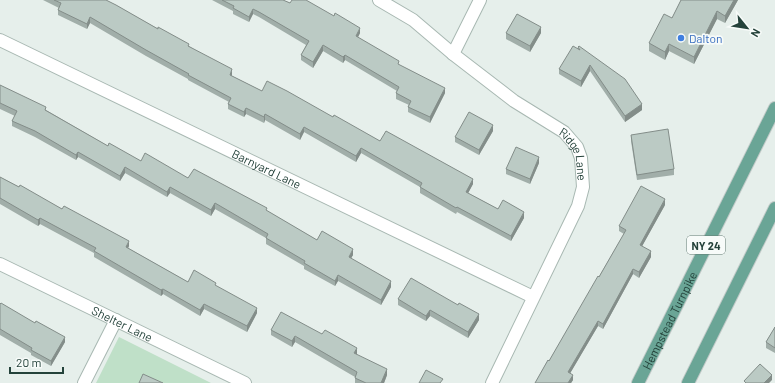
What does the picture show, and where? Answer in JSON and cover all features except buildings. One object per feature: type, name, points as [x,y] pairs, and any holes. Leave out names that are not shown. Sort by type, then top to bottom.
[{"type":"main road","name":"Hempstead Turnpike","points":[[638,383],[775,108]]},
{"type":"main road","points":[[688,383],[775,208]]},
{"type":"street","name":"Ridge Lane","points":[[379,0],[413,20],[453,54],[514,101],[564,132],[577,147],[582,158],[582,187],[578,206],[492,383]]},
{"type":"street","points":[[453,54],[480,0]]},
{"type":"street","name":"Barnyard Lane","points":[[0,40],[533,298]]},
{"type":"street","name":"Shelter Lane","points":[[0,264],[245,383]]},
{"type":"street","points":[[84,383],[116,320]]},
{"type":"green space","points":[[119,337],[211,383],[96,383]]},
{"type":"place","name":"Dalton","points":[[681,38]]}]
